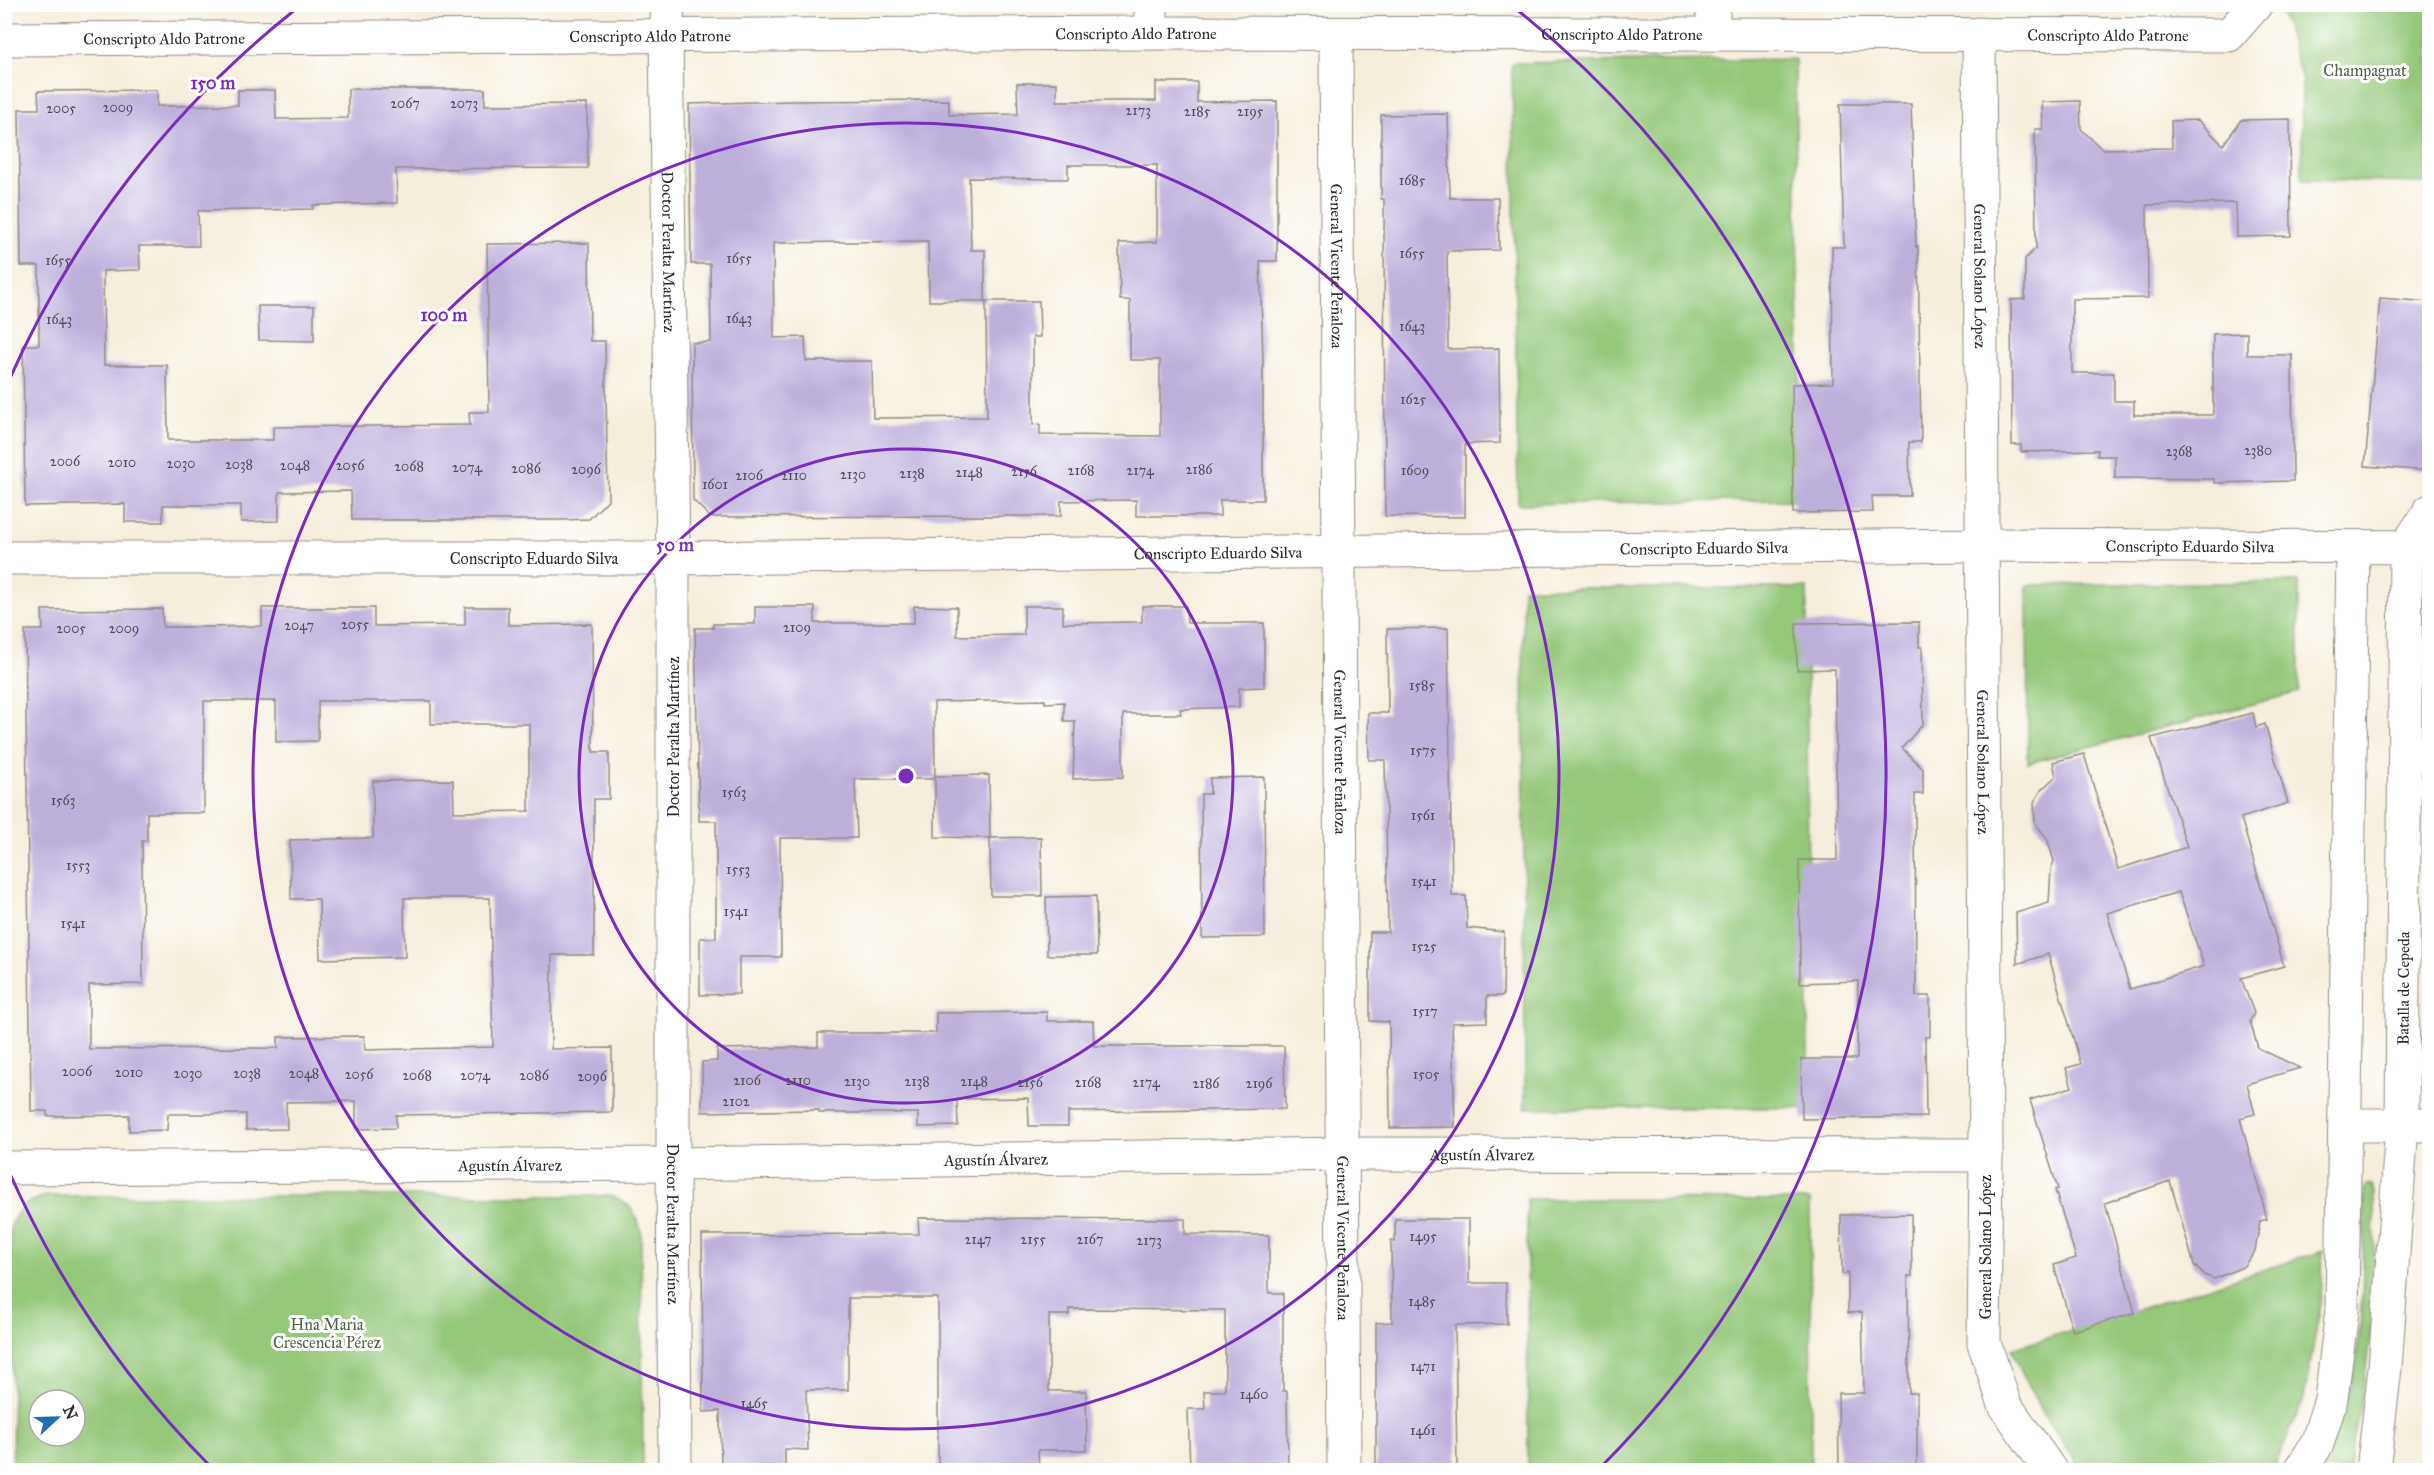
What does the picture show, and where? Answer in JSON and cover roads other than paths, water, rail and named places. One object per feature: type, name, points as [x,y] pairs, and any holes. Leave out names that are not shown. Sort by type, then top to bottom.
[{"type":"street","name":"Conscripto Aldo Patrone","points":[[4,39],[667,19],[1151,19],[1336,34],[1713,19],[1979,34],[2229,35],[2256,4]]},
{"type":"street","name":"Doctor Peralta Martínez","points":[[667,19],[673,558],[675,1470]]},
{"type":"street","name":"General Vicente Peñaloza","points":[[1336,34],[1344,1470]]},
{"type":"street","name":"General Solano López","points":[[1979,34],[1986,1155],[1984,1343],[2005,1405],[2050,1470]]},
{"type":"street","points":[[2418,547],[2430,511]]},
{"type":"street","name":"Conscripto Eduardo Silva","points":[[4,558],[673,558],[1982,545],[2418,547]]},
{"type":"street","points":[[2301,1470],[2317,1444],[2331,1399],[2342,1311],[2353,547]]},
{"type":"street","name":"Batalla de Cepeda","points":[[2373,1470],[2416,1125],[2418,547]]},
{"type":"street","points":[[2346,1125],[2416,1125]]},
{"type":"street","name":"Agustín Álvarez","points":[[4,1168],[673,1164],[1344,1154],[1986,1155]]},
{"type":"park label","name":"Champagnat","points":[[2365,70]]},
{"type":"park label","name":"Hna Maria Crescencia Pérez","points":[[327,1333]]}]
